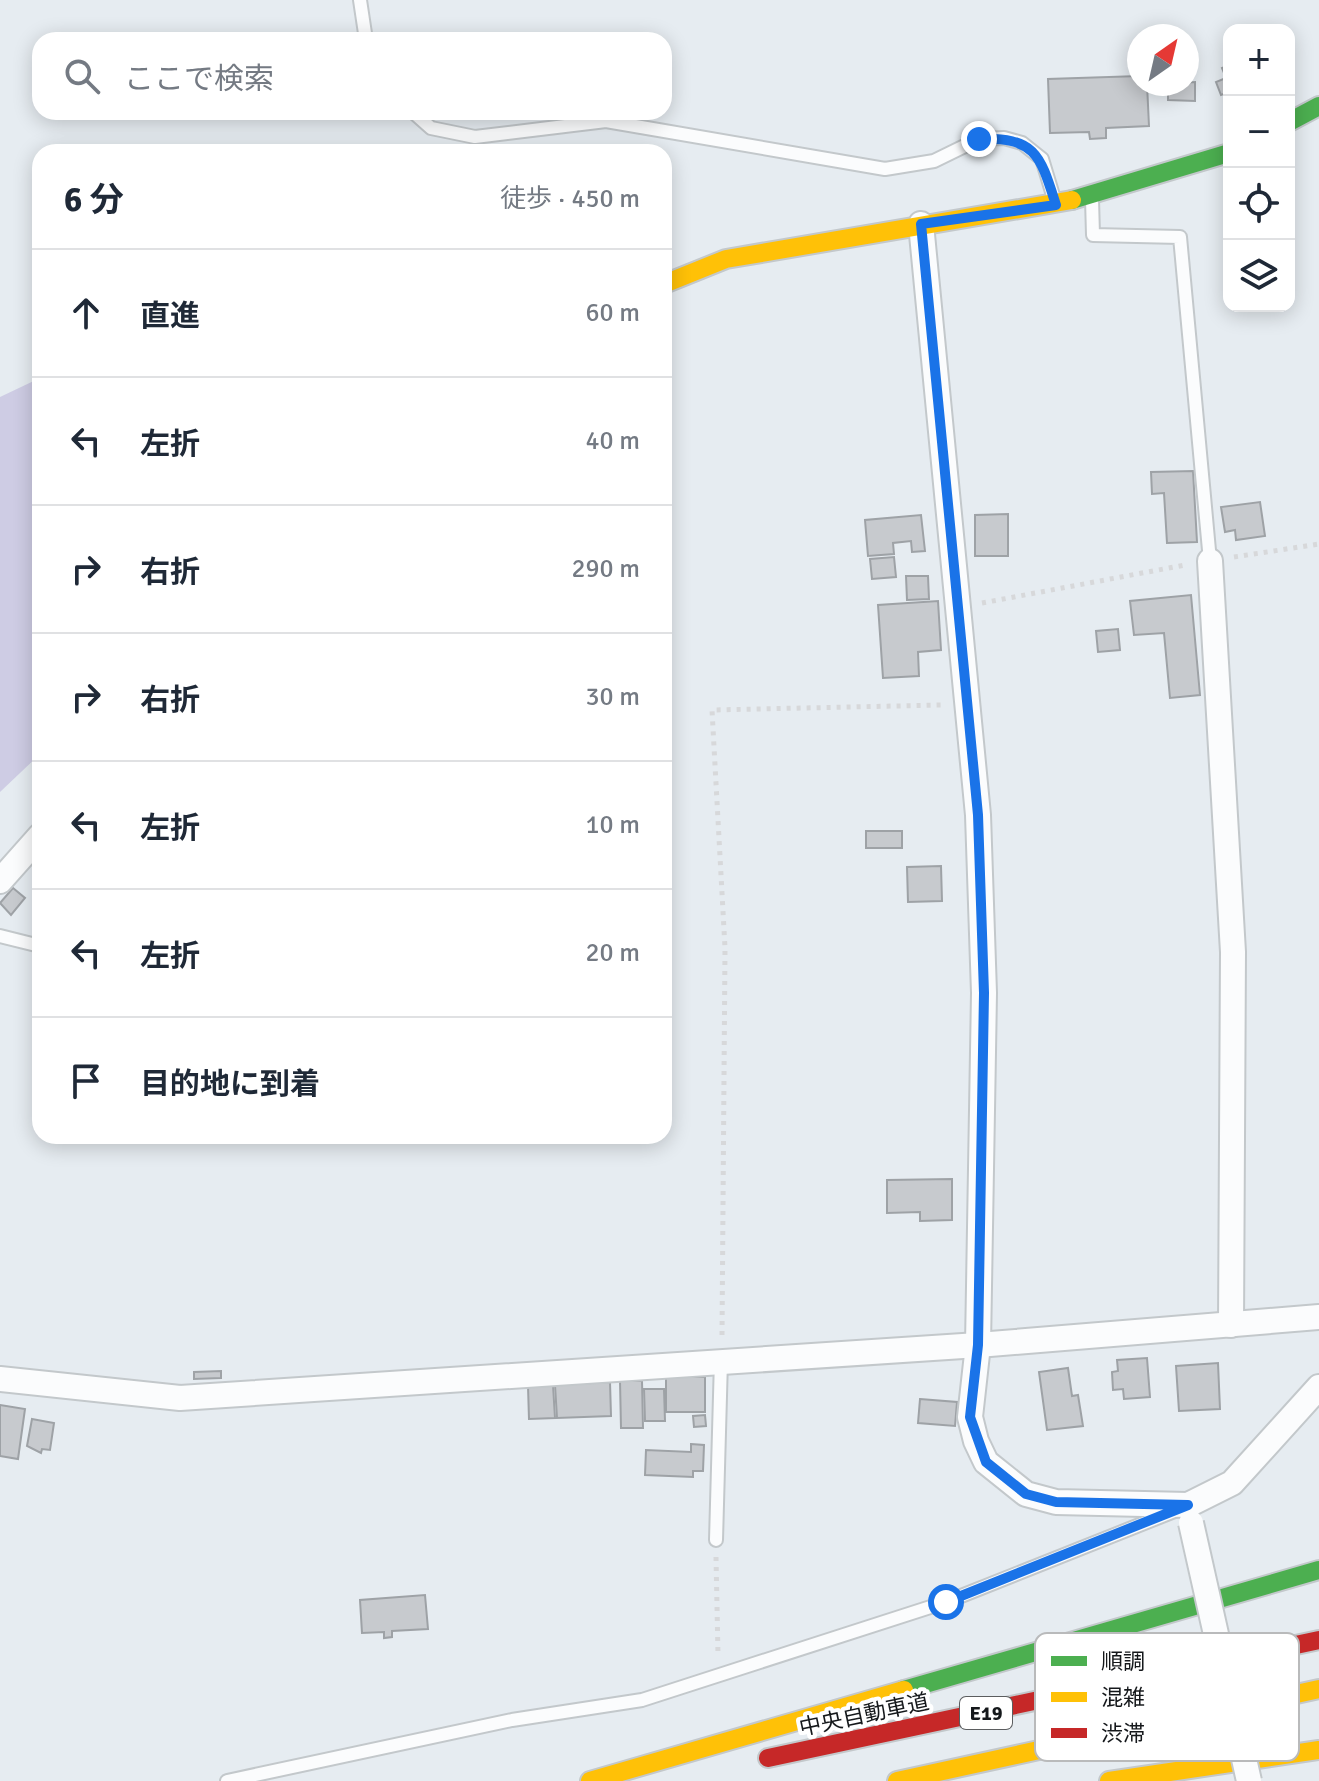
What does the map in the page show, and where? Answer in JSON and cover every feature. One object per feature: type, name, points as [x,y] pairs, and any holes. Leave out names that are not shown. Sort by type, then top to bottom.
[{"type":"main road","points":[[1295,119],[1319,106]]},
{"type":"main road","points":[[672,281],[726,259],[921,224],[1056,205],[1223,155]]},
{"type":"main road","points":[[1101,1633],[1319,1570]]},
{"type":"main road","name":"中央自動車道","points":[[1299,1644],[1319,1640]]},
{"type":"main road","points":[[590,1781],[1035,1652]]},
{"type":"main road","name":"E19","points":[[1299,1693],[1319,1689]]},
{"type":"main road","name":"中央自動車道","points":[[754,1761],[1035,1701]]},
{"type":"main road","points":[[1299,1753],[1319,1750]]},
{"type":"main road","name":"E19","points":[[897,1781],[1035,1751]]},
{"type":"main road","points":[[1109,1781],[1244,1761]]},
{"type":"street","points":[[921,224],[978,815],[984,993],[978,1345],[970,1417],[986,1462],[1026,1494],[1056,1502],[1190,1514],[1232,1483],[1319,1387]]},
{"type":"street","points":[[1210,561],[1233,952],[1231,1325]]},
{"type":"street","points":[[0,881],[32,845]]},
{"type":"street","points":[[0,1379],[180,1398],[978,1345],[1319,1317]]},
{"type":"street","points":[[1190,1514],[1216,1633]]},
{"type":"street","points":[[1245,1761],[1249,1781]]},
{"type":"lane","points":[[360,0],[365,32]]},
{"type":"lane","points":[[422,120],[431,128],[475,137],[606,121],[885,169],[934,161],[979,139],[1004,138],[1022,143],[1042,159],[1056,205]]},
{"type":"lane","points":[[1092,196],[1093,235],[1180,237],[1210,561]]},
{"type":"lane","points":[[0,936],[32,944]]},
{"type":"lane","points":[[716,1540],[721,1360]]},
{"type":"lane","points":[[227,1781],[512,1720],[642,1700],[719,1678],[946,1602],[1190,1514]]},
{"type":"path","points":[[958,607],[1319,544]]},
{"type":"path","points":[[721,1360],[725,948],[712,710],[967,704]]},
{"type":"path","points":[[716,1540],[719,1678]]},
{"type":"shaded area","points":[[32,382],[32,762],[0,792],[0,397]]},
{"type":"building","points":[[1127,76],[1127,96],[1148,96],[1149,126],[1106,128],[1106,138],[1090,139],[1089,132],[1050,133],[1048,79]]},
{"type":"building","points":[[1223,79],[1223,94],[1221,95],[1216,82]]},
{"type":"building","points":[[1168,96],[1195,96],[1195,101],[1168,100]]},
{"type":"building","points":[[1193,471],[1197,542],[1167,543],[1164,493],[1152,494],[1151,472]]},
{"type":"building","points":[[1260,502],[1265,536],[1236,540],[1235,530],[1225,532],[1221,507]]},
{"type":"building","points":[[1008,514],[1008,556],[975,556],[975,515]]},
{"type":"building","points":[[921,515],[925,551],[912,552],[911,541],[893,543],[894,554],[868,556],[865,520]]},
{"type":"building","points":[[894,557],[896,577],[872,579],[870,559]]},
{"type":"building","points":[[906,576],[928,576],[929,599],[907,600]]},
{"type":"building","points":[[1191,595],[1200,695],[1170,698],[1164,633],[1134,635],[1130,601]]},
{"type":"building","points":[[938,601],[941,650],[918,652],[919,676],[883,678],[878,605]]},
{"type":"building","points":[[1118,629],[1120,650],[1098,652],[1096,631]]},
{"type":"building","points":[[866,831],[902,831],[902,848],[866,848]]},
{"type":"building","points":[[941,866],[942,901],[908,902],[907,867]]},
{"type":"building","points":[[13,888],[25,898],[11,915],[0,903]]},
{"type":"building","points":[[952,1179],[952,1220],[920,1221],[920,1212],[887,1213],[887,1180]]},
{"type":"building","points":[[1147,1358],[1150,1397],[1124,1399],[1123,1389],[1113,1390],[1112,1372],[1118,1371],[1117,1360]]},
{"type":"building","points":[[1218,1363],[1220,1409],[1179,1411],[1176,1366]]},
{"type":"building","points":[[1068,1368],[1072,1396],[1078,1395],[1083,1426],[1047,1430],[1039,1372]]},
{"type":"building","points":[[221,1371],[221,1378],[194,1379],[194,1372]]},
{"type":"building","points":[[666,1377],[705,1377],[705,1412],[666,1412]]},
{"type":"building","points":[[620,1381],[642,1381],[643,1428],[621,1428]]},
{"type":"building","points":[[610,1382],[611,1416],[557,1418],[555,1385]]},
{"type":"building","points":[[553,1385],[555,1418],[529,1419],[528,1386]]},
{"type":"building","points":[[644,1389],[664,1389],[665,1421],[645,1421]]},
{"type":"building","points":[[920,1399],[957,1402],[955,1426],[918,1423]]},
{"type":"building","points":[[0,1405],[25,1409],[18,1459],[0,1456]]},
{"type":"building","points":[[705,1415],[706,1426],[694,1427],[693,1416]]},
{"type":"building","points":[[32,1419],[54,1423],[50,1450],[42,1449],[41,1453],[27,1446]]},
{"type":"building","points":[[691,1444],[704,1445],[703,1471],[693,1471],[693,1477],[645,1475],[646,1450],[691,1452]]},
{"type":"building","points":[[425,1595],[428,1629],[392,1631],[392,1637],[384,1638],[384,1632],[362,1633],[360,1600]]},
{"type":"traffic: fast","points":[[1295,119],[1319,106]]},
{"type":"traffic: fast","points":[[1072,200],[1223,155]]},
{"type":"traffic: fast","points":[[1101,1633],[1319,1570]]},
{"type":"traffic: fast","points":[[904,1690],[1035,1652]]},
{"type":"traffic: slow","points":[[672,281],[726,259],[1072,200]]},
{"type":"traffic: slow","points":[[1299,1693],[1319,1689]]},
{"type":"traffic: slow","points":[[590,1781],[904,1690]]},
{"type":"traffic: slow","points":[[1299,1753],[1319,1750]]},
{"type":"traffic: slow","points":[[897,1781],[1035,1751]]},
{"type":"traffic: slow","points":[[1109,1781],[1244,1761]]},
{"type":"traffic: jam","points":[[1299,1644],[1319,1640]]},
{"type":"traffic: jam","points":[[768,1758],[1035,1701]]},
{"type":"route","points":[[946,1602],[1188,1505],[1056,1502],[1026,1494],[986,1462],[970,1417],[978,1345],[984,993],[978,815],[921,224],[1056,205],[1042,159],[1022,143],[1004,138],[979,139]]}]
